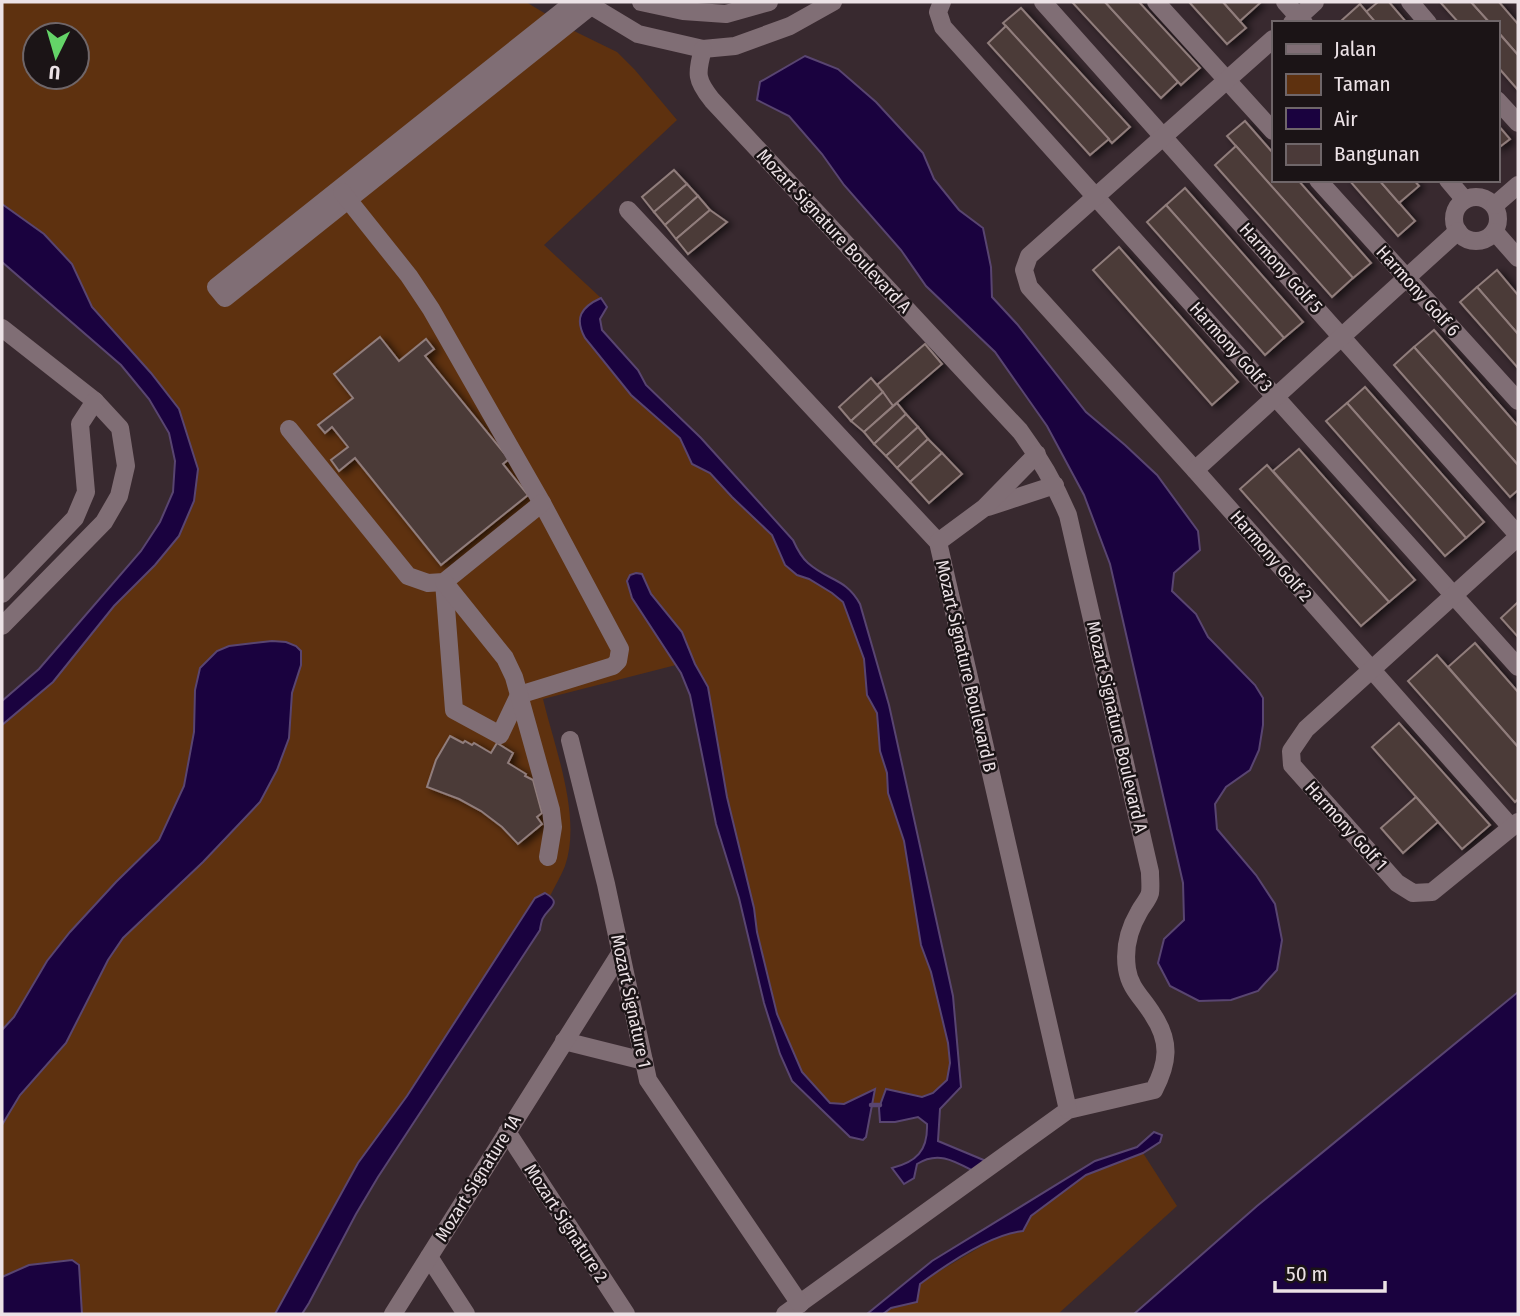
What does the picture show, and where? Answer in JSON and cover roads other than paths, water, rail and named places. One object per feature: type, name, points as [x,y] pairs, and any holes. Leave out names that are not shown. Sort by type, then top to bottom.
[{"type":"street","points":[[641,2],[683,11],[726,14],[769,2]]},
{"type":"street","points":[[343,194],[225,298],[216,287],[343,194],[583,3],[638,34],[703,49],[735,46],[790,26],[833,2]]},
{"type":"street","name":"Harmony Golf 3","points":[[942,2],[938,12],[943,27],[1518,667]]},
{"type":"street","name":"Harmony Golf 5","points":[[1043,2],[1518,536]]},
{"type":"street","points":[[1156,2],[1272,130]]},
{"type":"street","points":[[1285,2],[1298,21],[1315,2]]},
{"type":"street","points":[[1410,2],[1426,21]]},
{"type":"street","points":[[1095,197],[1272,40]]},
{"type":"street","name":"Mozart Signature Boulevard A","points":[[703,49],[698,68],[699,83],[712,100],[1010,421],[1037,454],[1055,485],[1068,515],[1150,872],[1150,895],[1137,914],[1127,940],[1127,968],[1133,990],[1153,1014],[1163,1034],[1166,1051],[1165,1069],[1154,1090],[1068,1110],[792,1309]]},
{"type":"street","points":[[1499,102],[1518,123]]},
{"type":"street","name":"Harmony Golf 6","points":[[1320,182],[1518,401]]},
{"type":"street","points":[[1450,182],[1464,199]]},
{"type":"street","points":[[1495,205],[1518,185]]},
{"type":"street","points":[[343,194],[409,276],[542,503],[620,649],[618,661],[613,666],[519,695],[500,735],[454,710],[444,582]]},
{"type":"street","name":"Harmony Golf 2","points":[[1095,197],[1029,256],[1024,270],[1029,287],[1372,670],[1515,825]]},
{"type":"street","points":[[1482,197],[1495,205],[1499,213],[1495,232],[1476,241],[1458,231],[1454,214],[1457,205],[1464,199],[1482,197]]},
{"type":"street","name":"Mozart Signature Boulevard B","points":[[628,210],[938,542],[1068,1110]]},
{"type":"street","points":[[1195,470],[1458,231]]},
{"type":"street","points":[[1495,232],[1518,258]]},
{"type":"street","points":[[2,328],[95,401],[120,428],[126,466],[119,496],[104,522],[2,626]]},
{"type":"street","points":[[2,594],[75,518],[86,492],[80,424],[95,401]]},
{"type":"street","points":[[289,429],[408,576],[428,583],[444,582],[542,503]]},
{"type":"street","points":[[938,542],[984,508],[1037,454]]},
{"type":"street","points":[[984,508],[1055,485]]},
{"type":"street","points":[[1372,670],[1518,536]]},
{"type":"street","points":[[444,582],[505,658],[514,677],[551,810],[553,827],[548,856]]},
{"type":"street","name":"Harmony Golf 1","points":[[1372,670],[1306,729],[1292,751],[1292,765],[1396,883],[1413,893],[1432,892],[1515,825]]},
{"type":"street","name":"Mozart Signature 1","points":[[570,740],[621,952],[648,1080],[792,1309]]},
{"type":"street","name":"Mozart Signature 1A","points":[[393,1314],[621,952]]},
{"type":"street","points":[[564,1041],[644,1061]]},
{"type":"street","name":"Mozart Signature 2","points":[[507,1132],[626,1314]]},
{"type":"street","points":[[429,1256],[467,1314]]},
{"type":"water","points":[[805,56],[838,69],[876,102],[923,153],[934,179],[959,210],[983,228],[991,267],[992,297],[1017,324],[1086,412],[1157,475],[1198,531],[1200,550],[1174,573],[1172,591],[1196,614],[1208,637],[1255,685],[1263,698],[1259,750],[1250,770],[1226,787],[1215,804],[1217,829],[1256,875],[1275,904],[1282,940],[1277,970],[1258,991],[1231,1000],[1199,1001],[1170,986],[1158,963],[1164,939],[1184,920],[1183,883],[1110,564],[1084,495],[1047,426],[995,352],[926,286],[901,250],[789,116],[757,100],[760,82]]},
{"type":"water","points":[[2,204],[44,234],[72,264],[92,307],[179,409],[198,469],[194,501],[179,536],[155,565],[114,606],[53,682],[2,725],[2,701],[39,669],[141,551],[160,522],[173,492],[175,461],[169,433],[149,399],[121,365],[2,262]]},
{"type":"water","points":[[601,298],[607,307],[600,319],[602,330],[638,370],[646,385],[701,438],[793,540],[806,561],[843,584],[860,604],[889,705],[953,996],[961,1087],[940,1109],[938,1141],[986,1161],[977,1173],[947,1159],[933,1158],[917,1164],[914,1178],[904,1184],[892,1168],[914,1159],[919,1154],[925,1141],[927,1124],[918,1117],[880,1122],[879,1108],[886,1089],[922,1097],[933,1093],[947,1080],[950,1063],[948,1043],[931,972],[921,945],[904,841],[888,793],[887,773],[880,751],[877,713],[867,695],[864,659],[843,602],[785,565],[772,535],[710,473],[692,464],[680,438],[631,395],[585,338],[580,325],[581,314]]},
{"type":"water","points":[[642,574],[651,594],[682,632],[708,687],[727,797],[777,1014],[802,1072],[830,1103],[844,1104],[875,1089],[866,1137],[863,1140],[850,1137],[792,1081],[780,1054],[764,1003],[739,898],[716,824],[690,695],[681,673],[632,598],[627,581],[630,575]]},
{"type":"water","points":[[272,641],[296,646],[301,651],[301,665],[292,693],[289,738],[277,770],[260,802],[203,862],[123,938],[108,960],[66,1043],[20,1095],[2,1125],[2,1030],[14,1017],[47,961],[70,932],[159,840],[184,786],[194,732],[195,690],[200,668],[217,651],[229,646]]},
{"type":"water","points":[[545,893],[554,902],[543,919],[540,930],[378,1177],[302,1314],[275,1314],[358,1163],[407,1096],[535,898]]},
{"type":"water","points":[[1518,992],[1518,1314],[1134,1314],[1257,1206]]},
{"type":"water","points":[[1154,1132],[1162,1135],[1160,1142],[1143,1153],[1086,1175],[1031,1216],[1023,1231],[1010,1233],[983,1244],[931,1276],[920,1284],[917,1302],[891,1308],[883,1314],[867,1314],[932,1261],[1095,1161],[1137,1147]]},
{"type":"water","points":[[72,1260],[79,1265],[82,1314],[2,1314],[2,1277],[29,1265]]},
{"type":"waterway","points":[[871,1105],[880,1105]]}]
